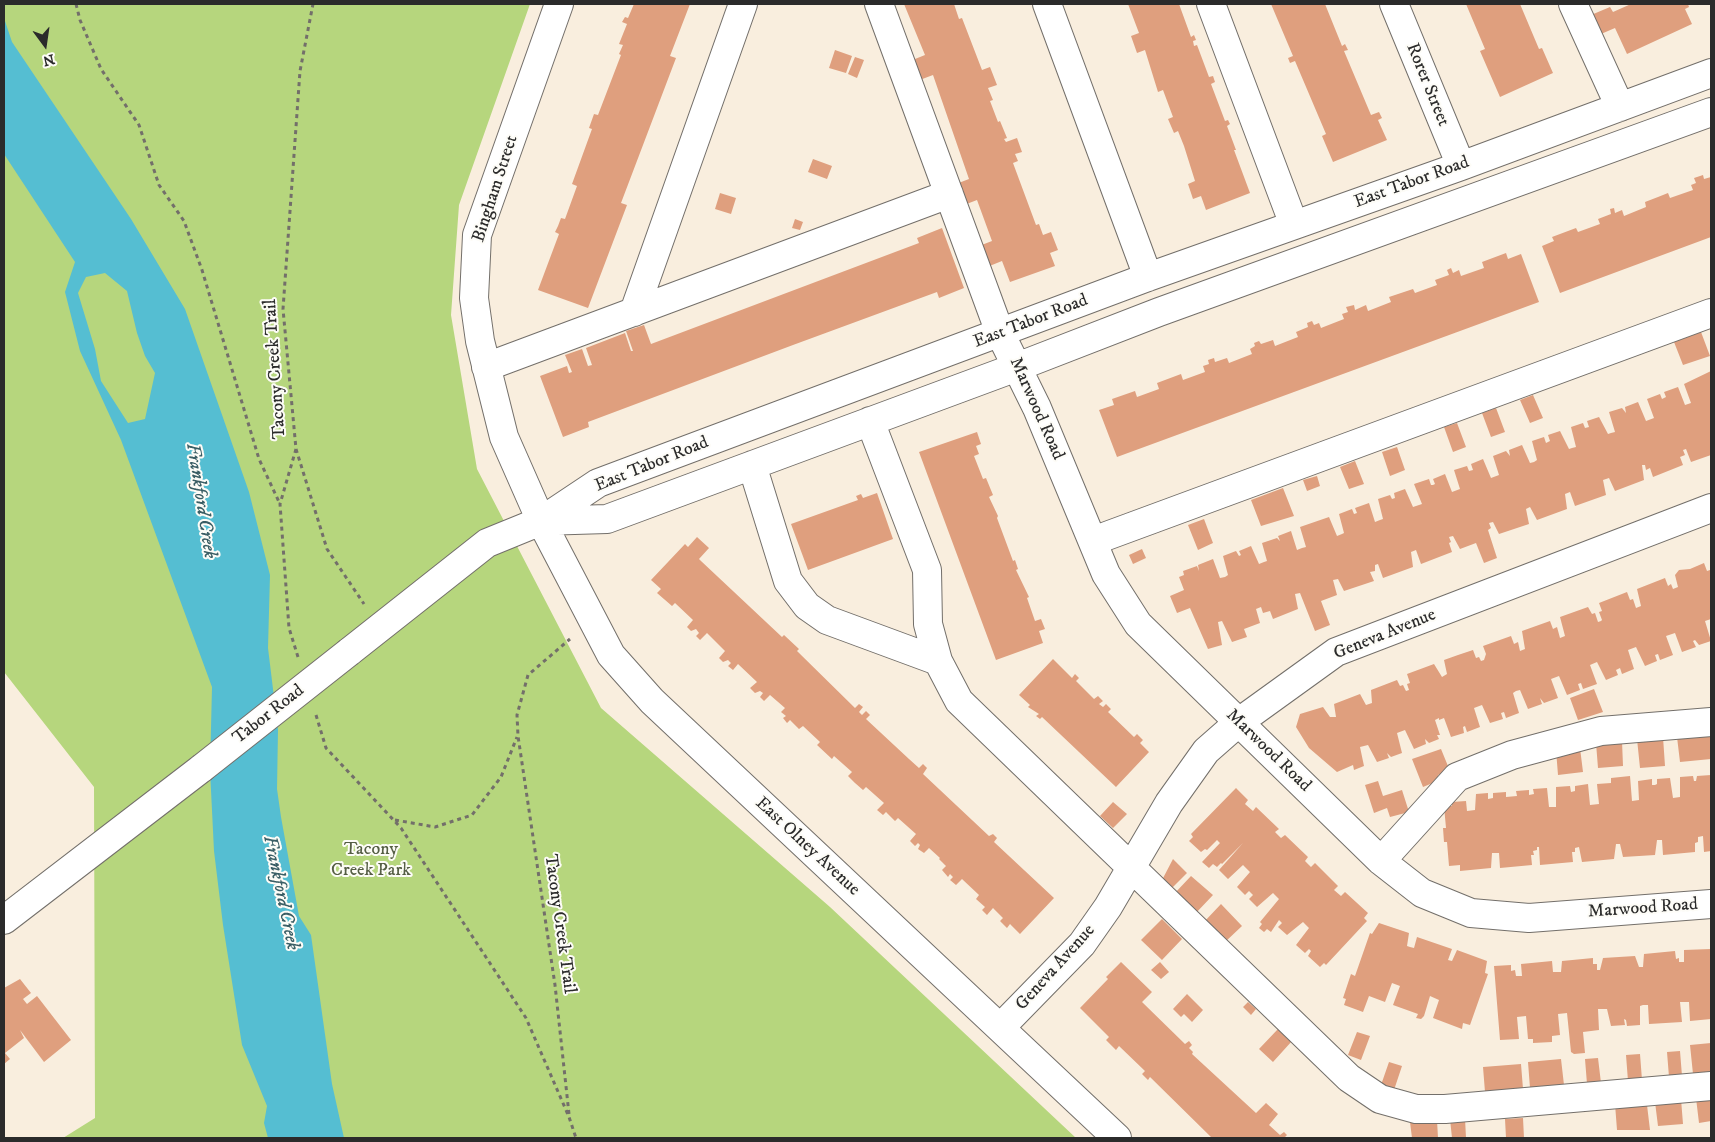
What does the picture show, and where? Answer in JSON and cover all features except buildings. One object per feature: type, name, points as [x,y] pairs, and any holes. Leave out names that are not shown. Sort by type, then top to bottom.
[{"type":"street","name":"Bingham Street","points":[[541,521],[504,437],[486,367],[474,298],[478,235],[559,4]]},
{"type":"street","points":[[634,312],[743,4]]},
{"type":"street","name":"Marwood Road","points":[[879,4],[1000,333],[1017,367],[1106,574],[1138,624],[1381,862],[1422,893],[1471,913],[1529,918],[1711,904]]},
{"type":"street","points":[[1047,4],[1148,277]]},
{"type":"street","points":[[1212,4],[1294,225]]},
{"type":"street","name":"Rorer Street","points":[[1394,4],[1461,166]]},
{"type":"street","points":[[1573,4],[1620,107]]},
{"type":"street","name":"East Tabor Road","points":[[541,521],[598,483],[1148,277],[1461,166],[1711,73]]},
{"type":"street","name":"East Tabor Road","points":[[541,521],[607,519],[1017,367],[1159,312],[1711,112]]},
{"type":"street","points":[[486,367],[949,194]]},
{"type":"street","points":[[1093,541],[1711,312]]},
{"type":"street","points":[[870,421],[927,570],[928,624],[938,661],[959,701],[1349,1078],[1380,1099],[1416,1109],[1445,1109],[1711,1086]]},
{"type":"street","points":[[752,465],[788,581],[807,606],[827,620],[938,661]]},
{"type":"street","name":"Geneva Avenue","points":[[1001,1027],[1082,944],[1131,868],[1169,803],[1206,751],[1240,722],[1336,652],[1711,508]]},
{"type":"street","name":"East Olney Avenue","points":[[541,521],[611,654],[652,701],[1117,1138]]},
{"type":"street","name":"Tabor Road","points":[[4,920],[202,768],[487,543],[541,521]]},
{"type":"street","points":[[1381,862],[1456,777],[1512,755],[1600,731],[1711,722]]},
{"type":"path","points":[[76,4],[80,20],[101,69],[139,125],[159,186],[184,220],[202,270],[259,459],[280,504]]},
{"type":"path","name":"Tacony Creek Trail","points":[[300,665],[289,628],[280,504],[296,449],[283,309],[300,71],[314,4]]},
{"type":"path","points":[[296,449],[327,549],[381,627]]},
{"type":"path","name":"Tacony Creek Trail","points":[[569,1117],[555,985],[518,736],[517,715],[528,675],[593,620]]},
{"type":"path","name":"Tacony Creek Trail","points":[[315,711],[326,748],[401,828],[526,1018],[569,1117],[576,1138]]},
{"type":"path","name":"Tacony Creek Trail","points":[[393,820],[435,827],[472,815],[501,778],[518,736]]},
{"type":"green space","name":"Tacony Creek Park","points":[[4,4],[530,4],[459,205],[451,315],[477,469],[601,708],[830,907],[1076,1138],[63,1138],[95,1118],[94,787],[4,672]]},
{"type":"water","name":"Frankford Creek","points":[[4,18],[12,42],[131,219],[185,309],[249,492],[270,575],[268,648],[278,730],[277,789],[281,817],[299,916],[311,935],[332,1084],[344,1138],[268,1138],[264,1123],[267,1106],[242,1045],[223,925],[214,851],[210,770],[212,687],[121,440],[80,351],[65,292],[75,262],[4,154]],"holes":[[[105,273],[127,291],[137,333],[145,356],[155,373],[145,419],[128,423],[101,381],[95,349],[78,293],[86,277]]]}]
